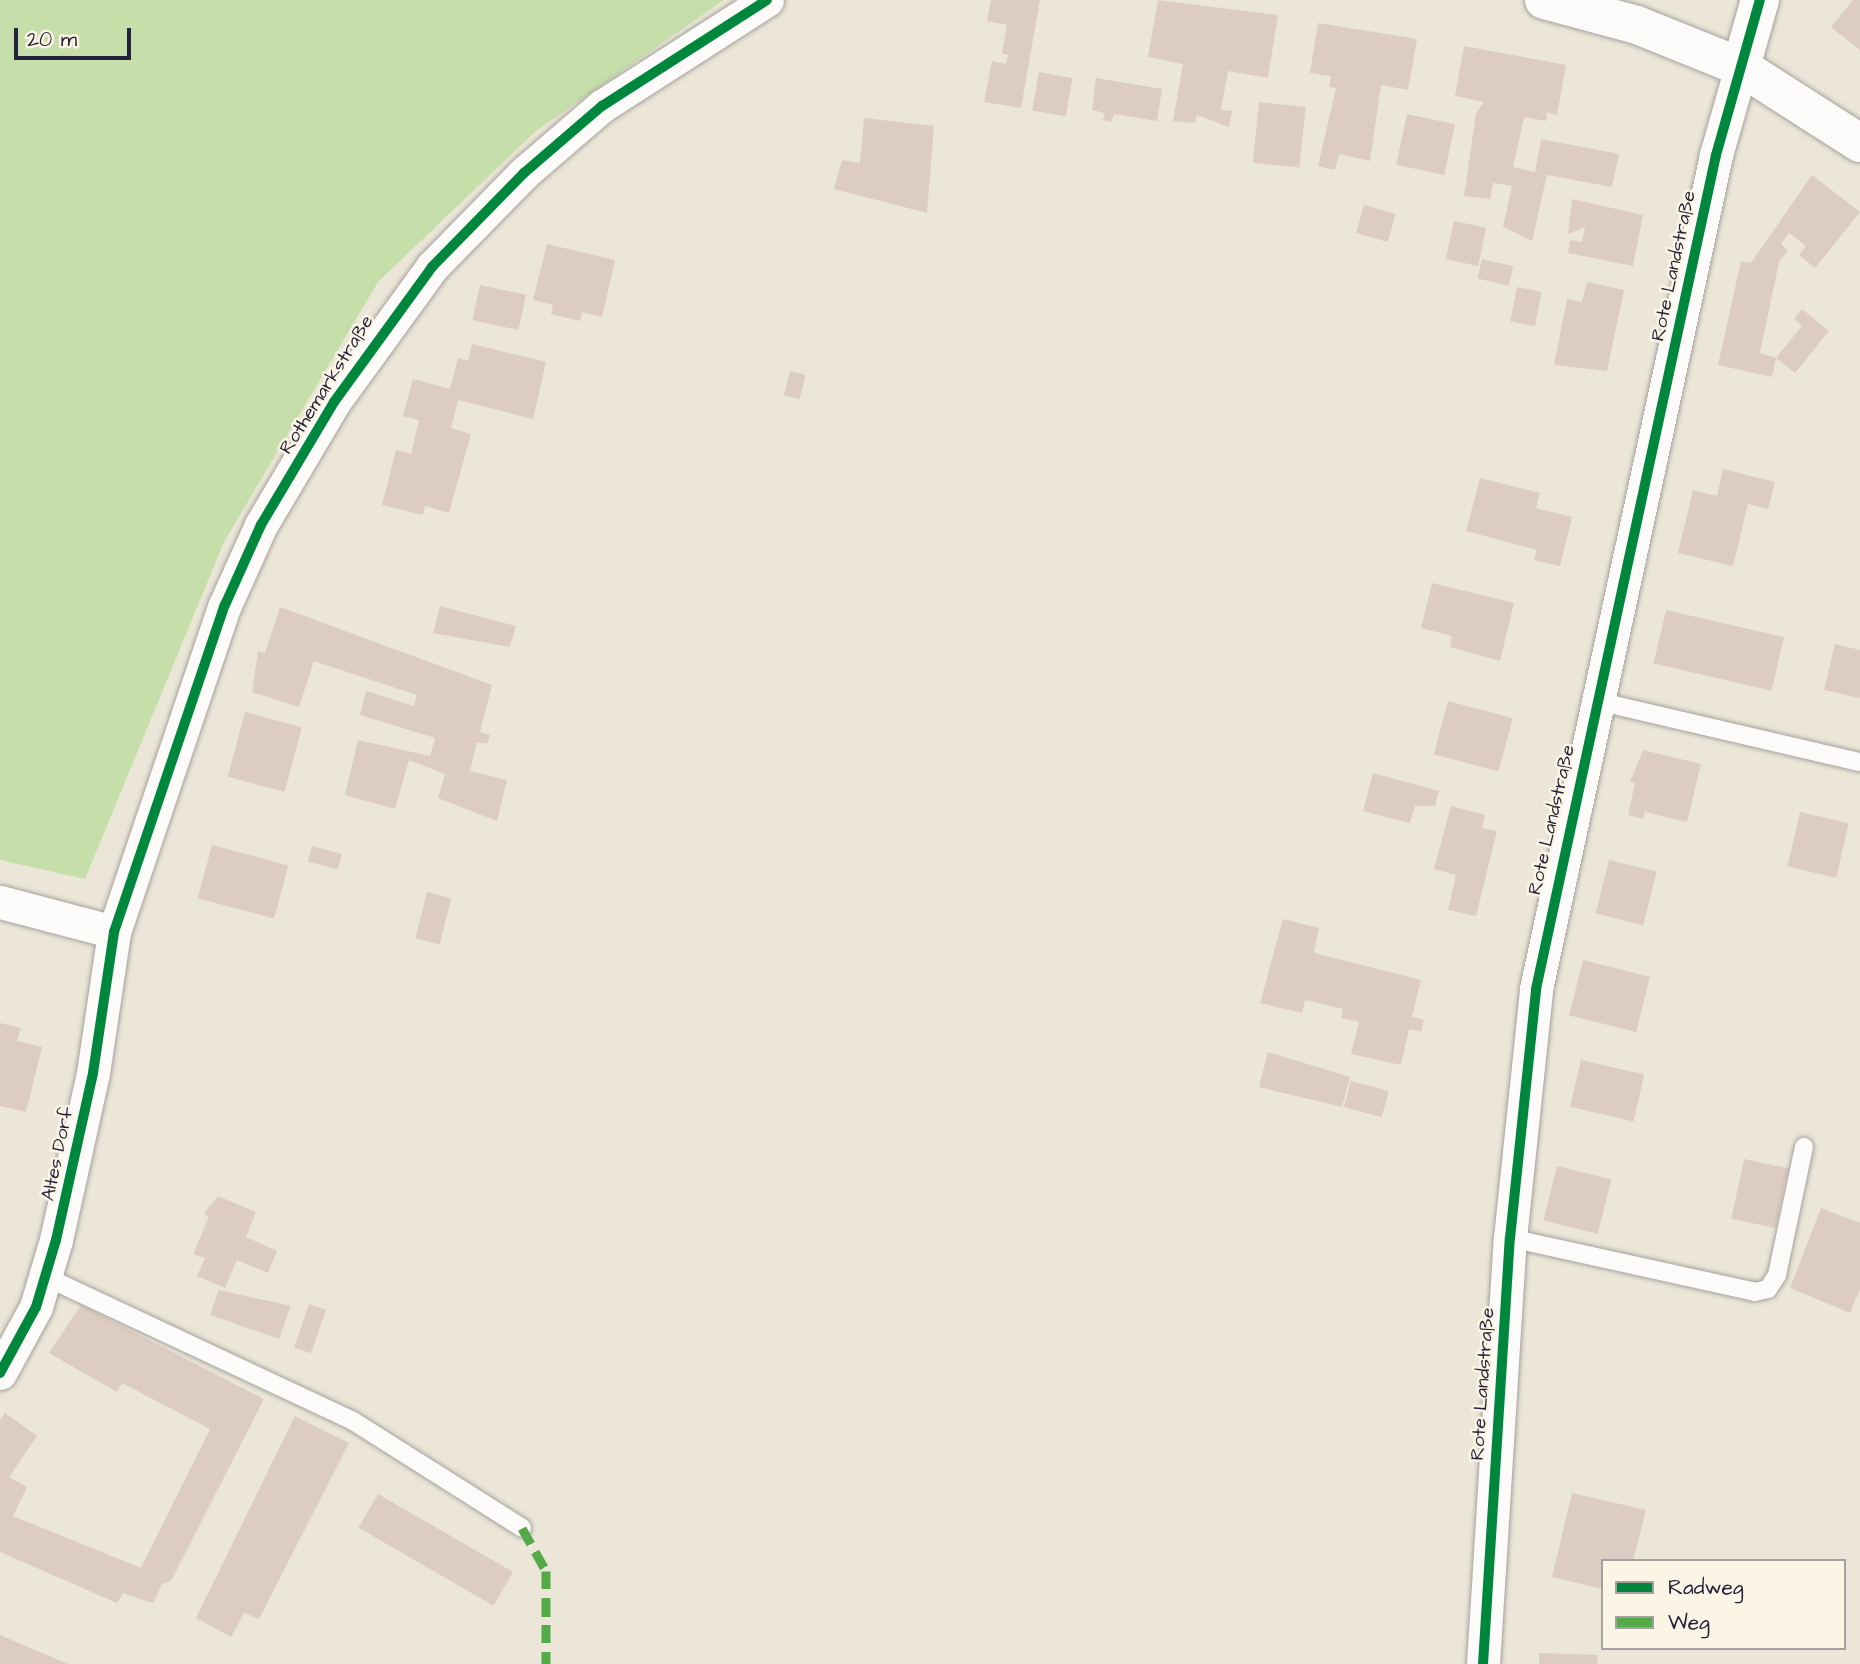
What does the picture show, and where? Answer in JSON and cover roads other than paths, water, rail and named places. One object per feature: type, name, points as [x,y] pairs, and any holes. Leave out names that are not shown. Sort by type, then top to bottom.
[{"type":"street","name":"Rothemarkstraße","points":[[114,932],[225,605],[261,525],[386,323],[432,267],[567,134],[767,0]]},
{"type":"street","points":[[1544,0],[1637,25],[1741,66],[1860,143]]},
{"type":"street","name":"Rote Landstraße","points":[[1483,1664],[1510,1238],[1536,989],[1597,701],[1741,66],[1760,0]]},
{"type":"street","points":[[0,902],[114,932]]},
{"type":"street","name":"Altes Dorf","points":[[0,1373],[46,1277],[93,1073],[114,932]]},
{"type":"lane","points":[[1597,701],[1860,762]]},
{"type":"lane","points":[[1510,1238],[1755,1292],[1768,1289],[1777,1275],[1804,1147]]},
{"type":"lane","points":[[46,1277],[353,1421],[522,1528]]}]
